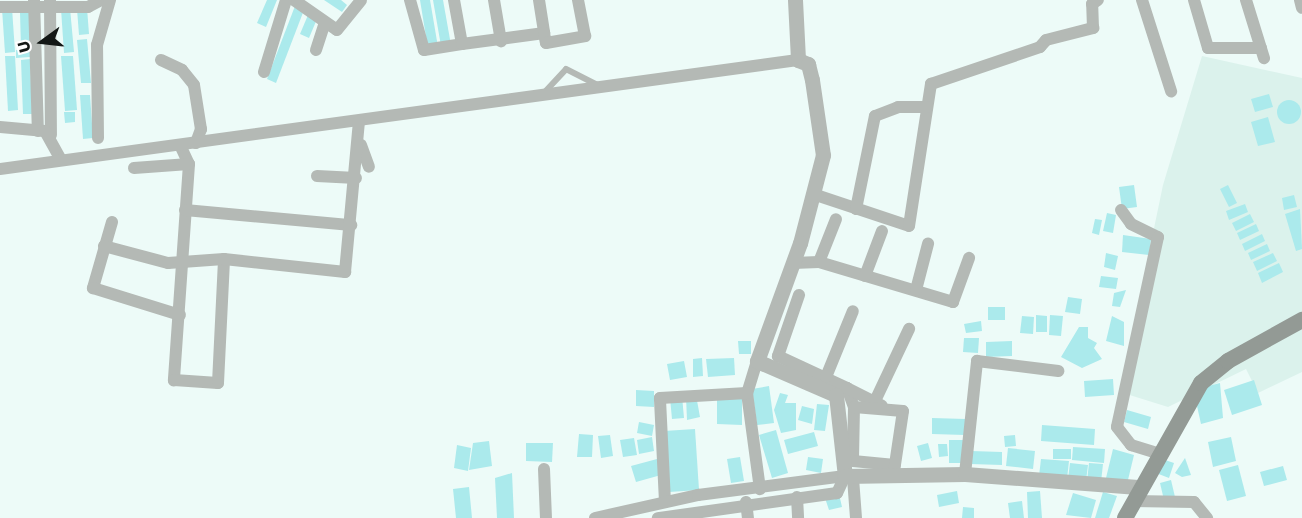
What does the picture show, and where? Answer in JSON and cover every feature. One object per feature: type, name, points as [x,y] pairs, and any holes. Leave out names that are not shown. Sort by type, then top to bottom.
[{"type":"main road","points":[[1125,518],[1158,453],[1201,383],[1228,361],[1302,320]]},
{"type":"street","points":[[98,138],[97,45],[110,0]]},
{"type":"street","points":[[264,72],[286,0]]},
{"type":"street","points":[[294,0],[325,22],[343,28],[361,0]]},
{"type":"street","points":[[410,0],[422,50],[501,41],[544,33]]},
{"type":"street","points":[[454,0],[462,44]]},
{"type":"street","points":[[494,0],[501,41]]},
{"type":"street","points":[[539,0],[546,43],[585,36],[578,0]]},
{"type":"street","points":[[760,489],[747,393],[793,263],[823,155],[812,80],[803,62],[795,0]]},
{"type":"street","points":[[813,194],[909,226],[931,84],[1040,47],[1046,40],[1093,28],[1092,4],[1098,0]]},
{"type":"street","points":[[1142,0],[1171,91]]},
{"type":"street","points":[[1194,0],[1208,48],[1262,53],[1246,0]]},
{"type":"street","points":[[1300,0],[1302,8]]},
{"type":"street","points":[[0,7],[97,3],[107,16]]},
{"type":"street","points":[[34,4],[38,131]]},
{"type":"street","points":[[50,4],[51,135],[61,160]]},
{"type":"street","points":[[316,50],[325,22]]},
{"type":"street","points":[[161,60],[182,70],[194,85],[201,129],[196,143]]},
{"type":"street","points":[[0,169],[803,62]]},
{"type":"street","points":[[856,209],[875,116],[898,107],[927,107]]},
{"type":"street","points":[[104,246],[181,262],[224,259],[343,273],[351,225],[360,141],[359,122]]},
{"type":"street","points":[[0,127],[38,131],[51,135]]},
{"type":"street","points":[[360,141],[369,167]]},
{"type":"street","points":[[180,145],[189,164],[174,380],[218,383],[224,259]]},
{"type":"street","points":[[134,168],[189,164]]},
{"type":"street","points":[[317,176],[356,178]]},
{"type":"street","points":[[185,210],[351,225]]},
{"type":"street","points":[[1121,210],[1131,224],[1158,237],[1117,427],[1131,445],[1158,453]]},
{"type":"street","points":[[819,262],[836,219]]},
{"type":"street","points":[[112,222],[93,288],[180,315]]},
{"type":"street","points":[[866,276],[882,231]]},
{"type":"street","points":[[916,290],[928,244]]},
{"type":"street","points":[[793,263],[819,262],[953,302],[969,258]]},
{"type":"street","points":[[799,295],[778,356],[826,377],[880,405],[904,413],[894,470]]},
{"type":"street","points":[[826,377],[853,311]]},
{"type":"street","points":[[880,405],[909,329]]},
{"type":"street","points":[[757,361],[836,395],[856,518]]},
{"type":"street","points":[[965,474],[977,361],[1058,371]]},
{"type":"street","points":[[847,388],[854,407],[853,461],[894,470],[965,474],[1194,502],[1207,518]]},
{"type":"street","points":[[665,502],[660,398],[747,393]]},
{"type":"street","points":[[854,407],[880,405]]},
{"type":"street","points":[[544,469],[546,518]]},
{"type":"street","points":[[595,518],[665,502],[894,470]]},
{"type":"street","points":[[658,518],[700,513],[746,502],[842,492],[849,477]]},
{"type":"street","points":[[797,496],[798,518]]},
{"type":"street","points":[[746,502],[748,518]]},
{"type":"lane","points":[[540,98],[567,69],[604,90]]},
{"type":"shaded area","points":[[1202,56],[1302,78],[1302,372],[1258,393],[1246,369],[1168,407],[1120,392],[1163,185]]},
{"type":"building","points":[[267,0],[277,0],[266,27],[257,23]]},
{"type":"building","points":[[324,0],[341,0],[347,5],[342,12]]},
{"type":"building","points":[[420,0],[430,0],[438,47],[428,49]]},
{"type":"building","points":[[433,0],[443,0],[451,45],[441,46]]},
{"type":"building","points":[[295,6],[304,10],[276,83],[267,79]]},
{"type":"building","points":[[12,8],[15,52],[5,53],[2,9]]},
{"type":"building","points":[[70,8],[74,52],[64,53],[61,9]]},
{"type":"building","points":[[87,8],[89,34],[79,35],[77,9]]},
{"type":"building","points":[[30,11],[31,47],[21,48],[20,12]]},
{"type":"building","points":[[308,15],[317,19],[309,38],[300,34]]},
{"type":"building","points":[[87,39],[91,83],[81,83],[77,40]]},
{"type":"building","points":[[30,49],[30,57],[16,58],[16,50]]},
{"type":"building","points":[[5,56],[15,56],[18,110],[8,111]]},
{"type":"building","points":[[61,56],[73,56],[77,110],[65,111]]},
{"type":"building","points":[[30,59],[32,114],[23,114],[21,60]]},
{"type":"building","points":[[1269,94],[1273,107],[1255,112],[1251,99]]},
{"type":"building","points":[[80,95],[90,95],[93,138],[83,139]]},
{"type":"building","points":[[1289,100],[1298,103],[1301,112],[1298,121],[1289,124],[1280,121],[1277,112],[1280,103]]},
{"type":"building","points":[[64,112],[75,112],[75,122],[65,123]]},
{"type":"building","points":[[1268,117],[1275,142],[1258,146],[1251,122]]},
{"type":"building","points":[[1134,185],[1137,207],[1122,209],[1119,187]]},
{"type":"building","points":[[1228,185],[1237,203],[1229,207],[1220,189]]},
{"type":"building","points":[[1294,195],[1297,207],[1284,210],[1282,198]]},
{"type":"building","points":[[1245,204],[1248,212],[1229,220],[1226,211]]},
{"type":"building","points":[[1300,209],[1302,249],[1296,251],[1285,214]]},
{"type":"building","points":[[1107,213],[1116,215],[1113,233],[1103,231]]},
{"type":"building","points":[[1250,214],[1254,222],[1236,231],[1232,223]]},
{"type":"building","points":[[1095,219],[1102,220],[1099,235],[1092,233]]},
{"type":"building","points":[[1256,224],[1259,231],[1240,240],[1237,233]]},
{"type":"building","points":[[1262,234],[1265,241],[1245,251],[1242,244]]},
{"type":"building","points":[[1123,235],[1151,239],[1149,255],[1122,252]]},
{"type":"building","points":[[1267,244],[1270,251],[1251,260],[1248,253]]},
{"type":"building","points":[[1106,253],[1118,256],[1115,270],[1104,267]]},
{"type":"building","points":[[1273,253],[1277,261],[1257,271],[1253,262]]},
{"type":"building","points":[[1279,263],[1283,272],[1262,283],[1258,273]]},
{"type":"building","points":[[1101,276],[1118,278],[1116,289],[1099,287]]},
{"type":"building","points":[[1126,290],[1120,307],[1112,306],[1114,293]]},
{"type":"building","points":[[1068,297],[1082,299],[1080,314],[1065,312]]},
{"type":"building","points":[[988,307],[1005,307],[1005,320],[988,320]]},
{"type":"building","points":[[1036,315],[1047,316],[1047,332],[1036,332]]},
{"type":"building","points":[[1050,315],[1063,316],[1061,336],[1049,335]]},
{"type":"building","points":[[1022,316],[1034,317],[1033,334],[1020,333]]},
{"type":"building","points":[[1112,316],[1124,322],[1124,346],[1106,341]]},
{"type":"building","points":[[981,321],[982,331],[966,333],[964,324]]},
{"type":"building","points":[[1079,327],[1088,327],[1088,338],[1097,343],[1094,348],[1102,359],[1082,368],[1061,357]]},
{"type":"building","points":[[964,338],[979,338],[978,353],[963,352]]},
{"type":"building","points":[[738,341],[751,341],[751,354],[739,354]]},
{"type":"building","points":[[1012,341],[1012,356],[986,357],[986,342]]},
{"type":"building","points":[[702,358],[703,376],[693,377],[693,359]]},
{"type":"building","points":[[734,358],[735,375],[708,377],[706,359]]},
{"type":"building","points":[[684,361],[687,377],[670,380],[667,364]]},
{"type":"building","points":[[1113,379],[1114,395],[1085,397],[1084,381]]},
{"type":"building","points":[[1254,380],[1262,405],[1232,415],[1224,390]]},
{"type":"building","points":[[1220,383],[1223,418],[1201,424],[1195,397],[1201,388]]},
{"type":"building","points":[[769,386],[774,423],[757,425],[752,389]]},
{"type":"building","points":[[636,390],[654,391],[654,407],[636,406]]},
{"type":"building","points":[[780,393],[788,395],[785,403],[796,403],[796,430],[781,433],[774,410]]},
{"type":"building","points":[[696,395],[700,417],[687,420],[686,397]]},
{"type":"building","points":[[682,396],[684,418],[672,419],[670,398]]},
{"type":"building","points":[[717,397],[742,397],[742,425],[717,424]]},
{"type":"building","points":[[817,404],[829,405],[825,431],[814,430]]},
{"type":"building","points":[[802,406],[814,409],[812,424],[798,420]]},
{"type":"building","points":[[1127,410],[1151,417],[1148,429],[1124,422]]},
{"type":"building","points":[[932,418],[966,419],[965,435],[932,434]]},
{"type":"building","points":[[639,422],[654,425],[652,436],[637,433]]},
{"type":"building","points":[[1042,425],[1095,429],[1094,445],[1041,441]]},
{"type":"building","points":[[695,429],[699,490],[669,492],[664,431]]},
{"type":"building","points":[[776,430],[788,473],[772,478],[759,435]]},
{"type":"building","points":[[814,432],[818,446],[788,454],[784,440]]},
{"type":"building","points":[[579,434],[593,435],[592,457],[577,457]]},
{"type":"building","points":[[610,435],[613,456],[601,458],[598,436]]},
{"type":"building","points":[[1015,435],[1016,446],[1005,447],[1004,436]]},
{"type":"building","points":[[652,437],[654,451],[639,454],[637,440]]},
{"type":"building","points":[[1231,437],[1236,461],[1213,467],[1208,442]]},
{"type":"building","points":[[634,438],[637,455],[623,457],[620,440]]},
{"type":"building","points":[[949,440],[963,440],[963,463],[949,463]]},
{"type":"building","points":[[489,441],[492,466],[469,470],[473,443]]},
{"type":"building","points":[[526,443],[553,443],[552,462],[526,461]]},
{"type":"building","points":[[928,443],[932,458],[921,461],[917,446]]},
{"type":"building","points":[[938,444],[947,444],[948,456],[939,457]]},
{"type":"building","points":[[457,445],[471,448],[468,471],[454,468]]},
{"type":"building","points":[[1073,447],[1105,449],[1104,463],[1072,460]]},
{"type":"building","points":[[1008,448],[1035,451],[1033,469],[1006,466]]},
{"type":"building","points":[[1053,449],[1071,449],[1071,459],[1053,459]]},
{"type":"building","points":[[1113,449],[1134,455],[1127,484],[1106,478]]},
{"type":"building","points":[[971,451],[1002,452],[1002,465],[970,464]]},
{"type":"building","points":[[740,457],[744,481],[731,483],[727,459]]},
{"type":"building","points":[[808,457],[823,459],[821,473],[806,470]]},
{"type":"building","points":[[1185,458],[1191,475],[1182,477],[1175,473]]},
{"type":"building","points":[[657,459],[661,475],[636,482],[631,466]]},
{"type":"building","points":[[1041,459],[1069,461],[1067,479],[1039,476]]},
{"type":"building","points":[[1162,459],[1174,463],[1169,478],[1156,473]]},
{"type":"building","points":[[1070,463],[1088,465],[1086,481],[1068,479]]},
{"type":"building","points":[[1089,463],[1103,464],[1101,482],[1087,481]]},
{"type":"building","points":[[1238,465],[1246,496],[1227,501],[1219,470]]},
{"type":"building","points":[[1283,466],[1287,480],[1264,486],[1260,472]]},
{"type":"building","points":[[512,473],[514,518],[497,518],[495,478]]},
{"type":"building","points":[[1171,480],[1175,497],[1164,500],[1160,483]]},
{"type":"building","points":[[469,487],[472,518],[456,518],[453,489]]},
{"type":"building","points":[[957,491],[959,503],[939,507],[937,495]]},
{"type":"building","points":[[1040,491],[1042,518],[1028,518],[1027,492]]},
{"type":"building","points":[[1103,492],[1117,496],[1109,518],[1095,518]]},
{"type":"building","points":[[1073,493],[1096,500],[1091,518],[1066,515]]},
{"type":"building","points":[[839,494],[842,507],[829,510],[825,498]]},
{"type":"building","points":[[1022,501],[1024,518],[1010,518],[1008,503]]},
{"type":"building","points":[[963,507],[974,508],[974,518],[962,518]]}]
